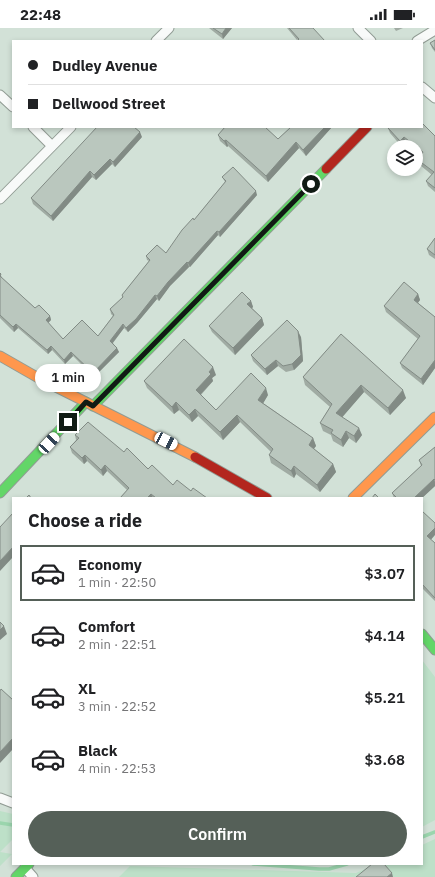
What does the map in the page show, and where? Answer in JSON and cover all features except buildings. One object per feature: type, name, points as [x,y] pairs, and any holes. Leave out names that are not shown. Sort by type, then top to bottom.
[{"type":"street","points":[[157,40],[169,28]]},
{"type":"street","points":[[358,28],[370,40]]},
{"type":"street","points":[[419,40],[435,30]]},
{"type":"street","points":[[423,88],[435,98]]},
{"type":"street","points":[[0,95],[12,107]]},
{"type":"street","points":[[34,128],[52,146]]},
{"type":"street","points":[[0,200],[70,128]]},
{"type":"street","points":[[0,494],[366,128]]},
{"type":"street","points":[[0,356],[42,380],[176,446],[265,497]]},
{"type":"street","points":[[354,497],[435,417]]},
{"type":"street","points":[[423,635],[435,650]]},
{"type":"street","points":[[0,798],[12,803]]},
{"type":"street","points":[[16,877],[27,866],[33,877]]},
{"type":"green space","points":[[423,661],[435,677],[435,820],[423,826]]},
{"type":"green space","points":[[0,811],[12,814],[12,840],[0,852]]},
{"type":"green space","points":[[435,839],[435,877],[119,877],[130,866],[356,873],[375,865],[423,865],[423,845]]},
{"type":"green space","points":[[0,852],[12,854],[0,866]]},
{"type":"waterway","points":[[0,823],[12,825]]},
{"type":"waterway","points":[[423,837],[435,832]]},
{"type":"waterway","points":[[266,865],[319,869],[329,869],[343,865]]},
{"type":"traffic: fast","points":[[93,406],[326,169]]},
{"type":"traffic: fast","points":[[0,493],[86,402]]},
{"type":"traffic: fast","points":[[423,635],[435,650]]},
{"type":"traffic: fast","points":[[16,877],[28,865]]},
{"type":"traffic: slow","points":[[0,356],[42,380],[195,457]]},
{"type":"traffic: slow","points":[[354,497],[435,417]]},
{"type":"traffic: jam","points":[[326,169],[366,128]]},
{"type":"traffic: jam","points":[[195,457],[265,497]]},
{"type":"route","points":[[68,422],[86,402],[93,406],[311,184]]}]
